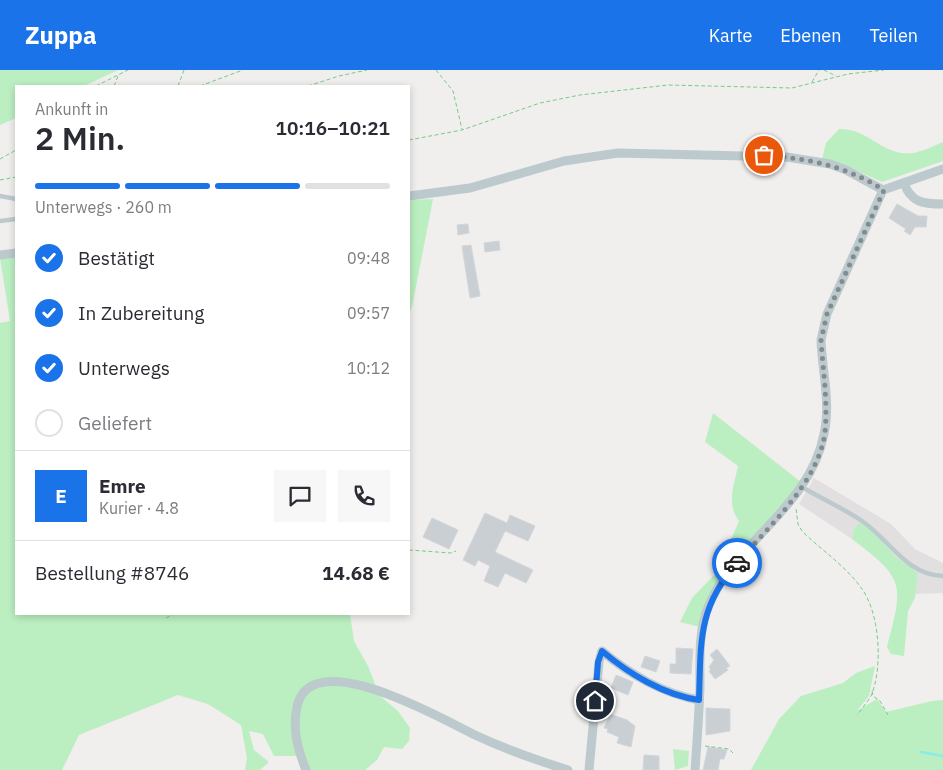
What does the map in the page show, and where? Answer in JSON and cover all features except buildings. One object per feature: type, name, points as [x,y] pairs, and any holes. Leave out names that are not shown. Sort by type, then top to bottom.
[{"type":"street","points":[[410,196],[470,188],[564,161],[618,153],[788,157],[830,164],[846,170],[884,190]]},
{"type":"street","points":[[695,770],[702,634],[708,606],[734,566],[802,487],[824,434],[826,397],[821,340],[827,314],[884,190],[943,169]]},
{"type":"street","points":[[904,183],[912,198],[919,203],[943,204]]},
{"type":"street","points":[[0,255],[15,253]]},
{"type":"street","points":[[589,770],[598,662],[602,651],[622,668],[637,677],[686,697],[699,700]]},
{"type":"street","points":[[306,770],[297,743],[295,728],[298,700],[312,686],[320,682],[333,682],[379,691],[408,702],[504,748],[568,770]]},
{"type":"lane","points":[[0,196],[15,199]]},
{"type":"lane","points":[[0,221],[15,218]]},
{"type":"lane","points":[[802,487],[874,530],[910,565],[922,572],[943,576]]},
{"type":"path","points":[[98,85],[128,70]]},
{"type":"path","points":[[178,85],[184,70]]},
{"type":"path","points":[[203,85],[242,70]]},
{"type":"path","points":[[311,85],[338,76],[368,70]]},
{"type":"path","points":[[436,70],[453,91],[462,130]]},
{"type":"path","points":[[811,83],[820,70]]},
{"type":"path","points":[[824,70],[837,76]]},
{"type":"path","points":[[410,140],[462,130],[540,104],[629,88],[668,85],[792,88],[837,76],[884,70]]},
{"type":"path","points":[[114,85],[118,75]]},
{"type":"path","points":[[0,159],[15,151]]},
{"type":"path","points":[[0,180],[15,177]]},
{"type":"path","points":[[794,498],[798,524],[802,530],[841,565],[862,588],[872,606],[878,638],[878,666],[872,691],[858,715]]},
{"type":"path","points":[[410,550],[451,553],[456,551]]},
{"type":"path","points":[[166,618],[172,615]]},
{"type":"path","points":[[872,691],[888,715]]},
{"type":"path","points":[[707,746],[729,749],[733,753]]},
{"type":"shaded area","points":[[814,478],[891,524],[915,549],[943,563],[943,595],[942,593],[915,594],[918,573],[895,556],[872,530],[854,528],[852,539],[799,504]]},
{"type":"green space","points":[[0,70],[118,70],[86,85],[15,85],[15,118],[0,125]]},
{"type":"green space","points":[[839,129],[856,132],[882,146],[903,153],[921,151],[943,142],[943,161],[882,182],[842,164],[822,159],[826,143]]},
{"type":"green space","points":[[433,199],[410,311],[410,200]]},
{"type":"green space","points":[[15,255],[15,615],[350,615],[354,641],[368,666],[380,696],[398,711],[410,728],[409,741],[402,749],[384,747],[377,760],[365,770],[309,770],[303,756],[274,756],[263,734],[249,731],[254,750],[269,762],[260,770],[245,770],[247,758],[241,725],[208,704],[178,695],[79,735],[62,770],[0,770],[0,323],[10,321],[0,258]]},
{"type":"green space","points":[[713,413],[801,482],[728,570],[700,627],[680,622],[692,598],[717,572],[739,521],[735,515],[732,501],[738,466],[705,442]]},
{"type":"green space","points":[[860,523],[872,530],[895,556],[918,573],[915,598],[908,611],[904,656],[891,654],[887,647],[896,609],[896,584],[891,574],[882,564],[852,539],[854,528]]},
{"type":"green space","points":[[875,666],[869,696],[857,711],[877,699],[886,712],[943,700],[943,770],[751,770],[779,719],[801,696],[843,683],[856,673]]},
{"type":"green space","points":[[673,749],[689,751],[688,766],[675,770]]},
{"type":"waterway","points":[[921,752],[943,756]]},
{"type":"way so far","points":[[737,563],[802,487],[819,450],[824,434],[826,416],[825,374],[821,340],[823,328],[839,285],[884,190],[856,174],[830,164],[764,155]]},
{"type":"route","points":[[595,701],[598,662],[602,651],[622,668],[637,677],[686,697],[699,700],[702,634],[708,606],[737,563]]}]
